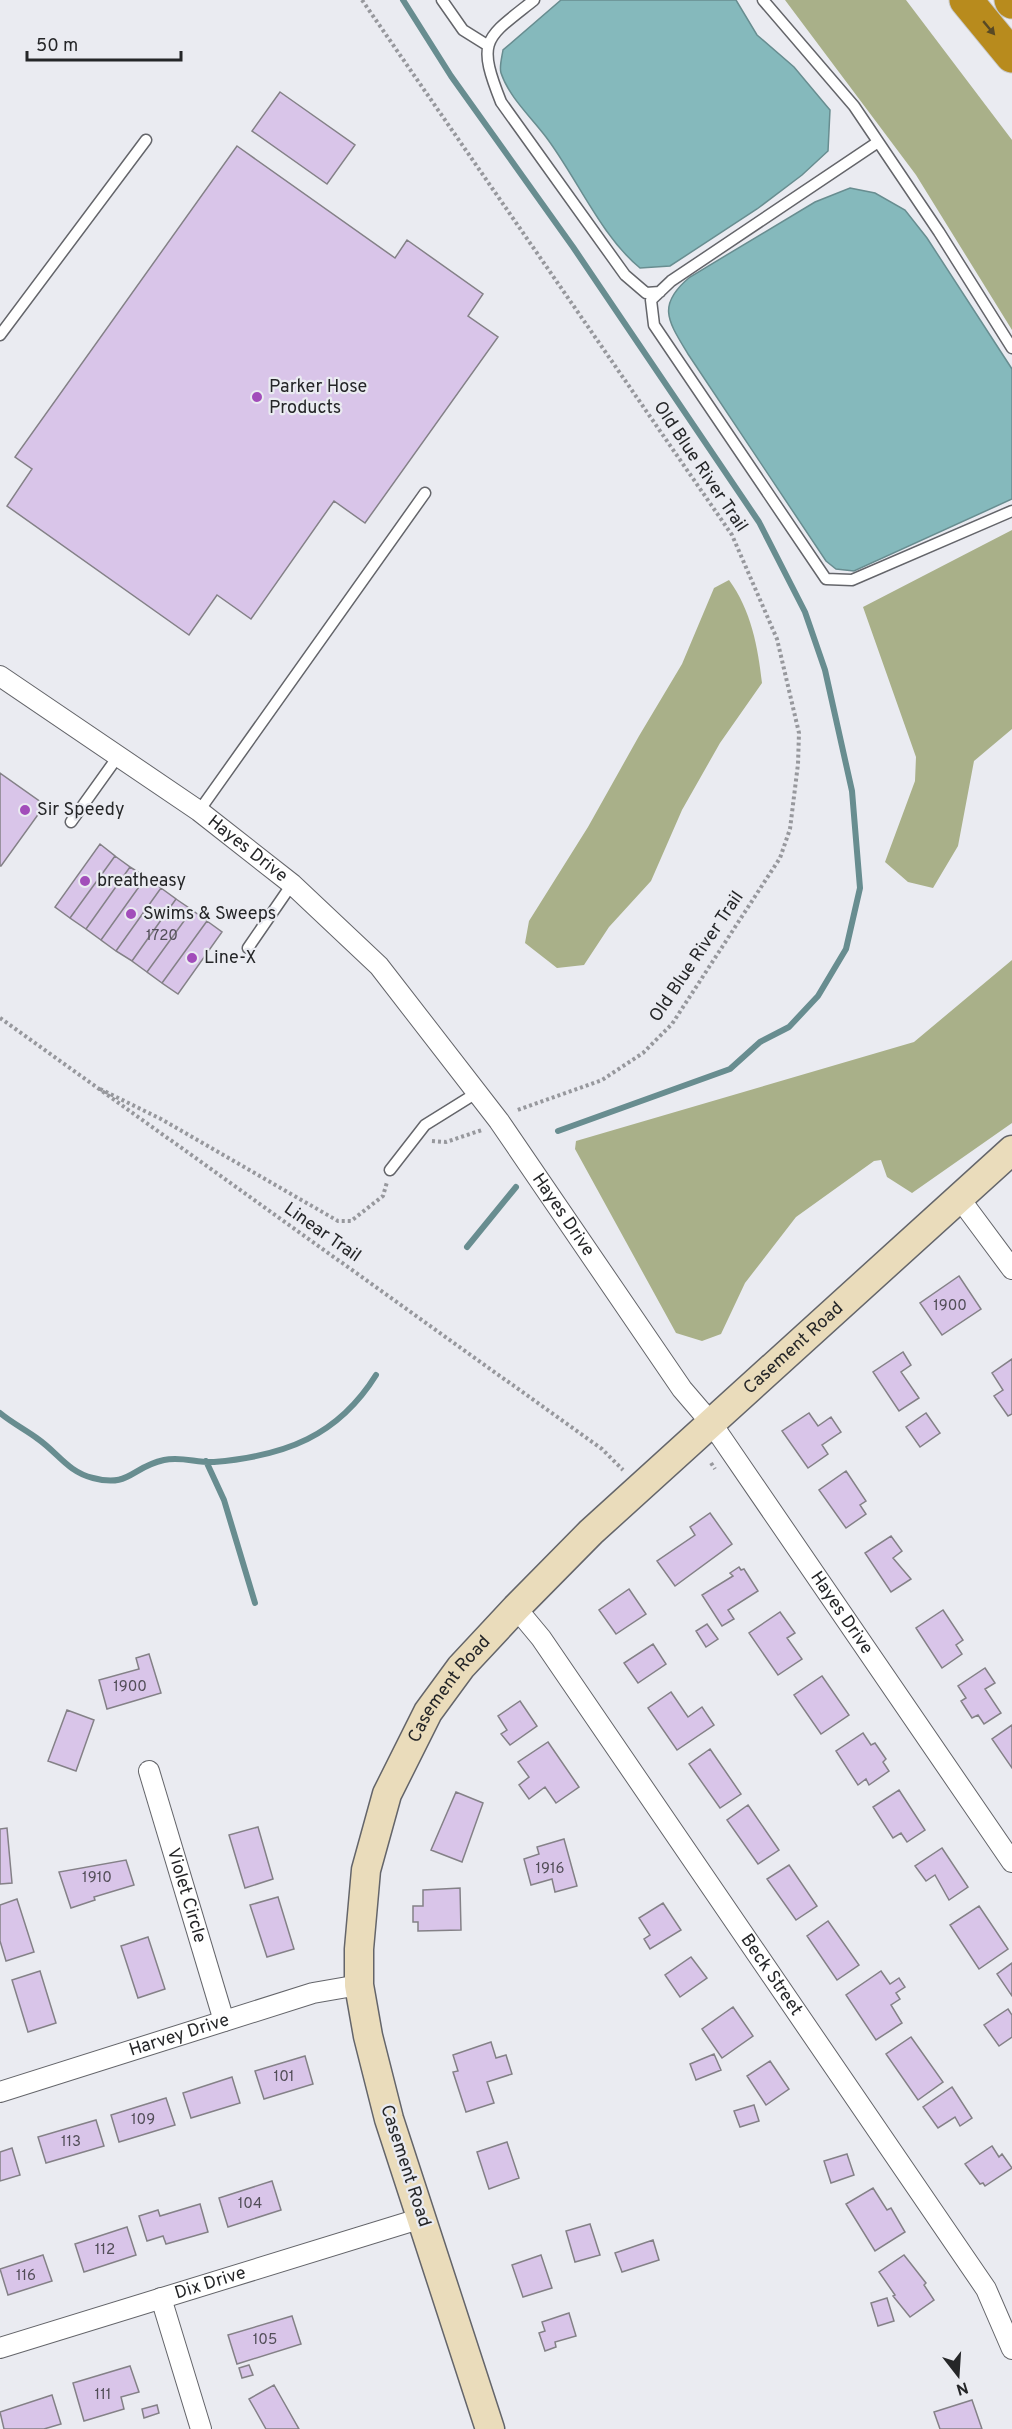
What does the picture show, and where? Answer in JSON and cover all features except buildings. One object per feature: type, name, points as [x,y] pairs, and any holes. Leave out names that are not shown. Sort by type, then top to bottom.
[{"type":"highway","points":[[966,0],[1012,56]]},
{"type":"street","name":"Hayes Drive","points":[[0,676],[199,811],[292,884],[379,966],[499,1121],[682,1389],[712,1424],[1012,1862]]},
{"type":"street","name":"Casement Road","points":[[490,2429],[389,2119],[368,2036],[359,1985],[359,1938],[366,1870],[387,1794],[428,1712],[461,1667],[516,1608],[591,1532],[712,1424],[844,1300],[960,1199],[1012,1150]]},
{"type":"street","points":[[960,1199],[1012,1269]]},
{"type":"street","name":"Beck Street","points":[[516,1608],[541,1638],[986,2289],[1010,2337]]},
{"type":"street","name":"Violet Circle","points":[[149,1771],[224,2021]]},
{"type":"street","name":"Harvey Drive","points":[[0,2092],[313,1993],[359,1985]]},
{"type":"street","name":"Dix Drive","points":[[0,2348],[422,2218]]},
{"type":"street","points":[[161,2298],[201,2429]]},
{"type":"lane","points":[[442,0],[463,30],[487,45]]},
{"type":"lane","points":[[534,0],[491,34],[487,45],[491,76],[501,102],[625,275],[645,293],[660,292]]},
{"type":"lane","points":[[763,0],[854,106],[939,231],[1012,348]]},
{"type":"lane","points":[[0,334],[146,140]]},
{"type":"lane","points":[[878,142],[671,281],[651,300],[654,325],[826,579],[852,580],[1012,511]]},
{"type":"lane","points":[[199,811],[424,494]]},
{"type":"lane","points":[[71,822],[119,755]]},
{"type":"lane","points":[[248,948],[292,884]]},
{"type":"lane","points":[[390,1170],[425,1125],[478,1092]]},
{"type":"path","name":"Old Blue River Trail","points":[[362,0],[732,535],[777,639],[799,732],[798,764],[790,829],[780,858],[672,1023],[643,1053],[602,1080],[523,1107],[499,1121],[446,1142],[414,1140]]},
{"type":"path","name":"Linear Trail","points":[[0,1018],[602,1449],[626,1474]]},
{"type":"path","points":[[88,1083],[161,1119],[338,1221],[351,1221],[382,1196],[390,1170]]},
{"type":"path","points":[[711,1462],[715,1469]]},
{"type":"green space","points":[[785,0],[906,0],[1012,140],[1012,330],[916,175]]},
{"type":"green space","points":[[1012,530],[1012,729],[974,761],[958,846],[933,888],[908,882],[885,862],[915,781],[916,757],[863,607]]},
{"type":"green space","points":[[729,580],[748,616],[762,683],[720,743],[682,810],[651,881],[609,927],[584,965],[557,968],[525,943],[529,921],[588,827],[682,664],[714,588]]},
{"type":"green space","points":[[1012,960],[1012,1123],[912,1193],[887,1177],[881,1160],[874,1161],[796,1217],[745,1283],[721,1334],[702,1341],[676,1333],[575,1149],[576,1141],[914,1042]]},
{"type":"water","points":[[561,0],[736,0],[757,35],[794,67],[830,110],[828,151],[802,175],[757,209],[670,266],[640,268],[613,240],[546,137],[509,90],[501,73],[503,50]]},
{"type":"water","points":[[850,188],[875,193],[905,210],[927,238],[1012,369],[1012,499],[854,571],[836,569],[826,561],[688,354],[675,332],[669,314],[669,305],[673,296],[690,277],[815,202]]},
{"type":"waterway","points":[[403,0],[451,76],[573,247],[759,522],[805,612],[825,670],[852,791],[860,888],[846,949],[818,996],[789,1027],[760,1042],[730,1069],[558,1131]]},
{"type":"waterway","points":[[467,1247],[516,1187]]},
{"type":"waterway","points":[[0,1413],[45,1444],[77,1471],[93,1478],[115,1480],[123,1479],[144,1467],[164,1460],[214,1462],[240,1459],[286,1448],[327,1428],[361,1396],[376,1375]]},
{"type":"waterway","points":[[206,1461],[224,1500],[255,1603]]},
{"type":"place","name":"Parker Hose Products","points":[[257,397]]},
{"type":"place","name":"Sir Speedy","points":[[25,810]]},
{"type":"place","name":"breatheasy","points":[[85,881]]},
{"type":"place","name":"Swims & Sweeps","points":[[131,914]]},
{"type":"place","name":"Line-X","points":[[192,958]]}]
